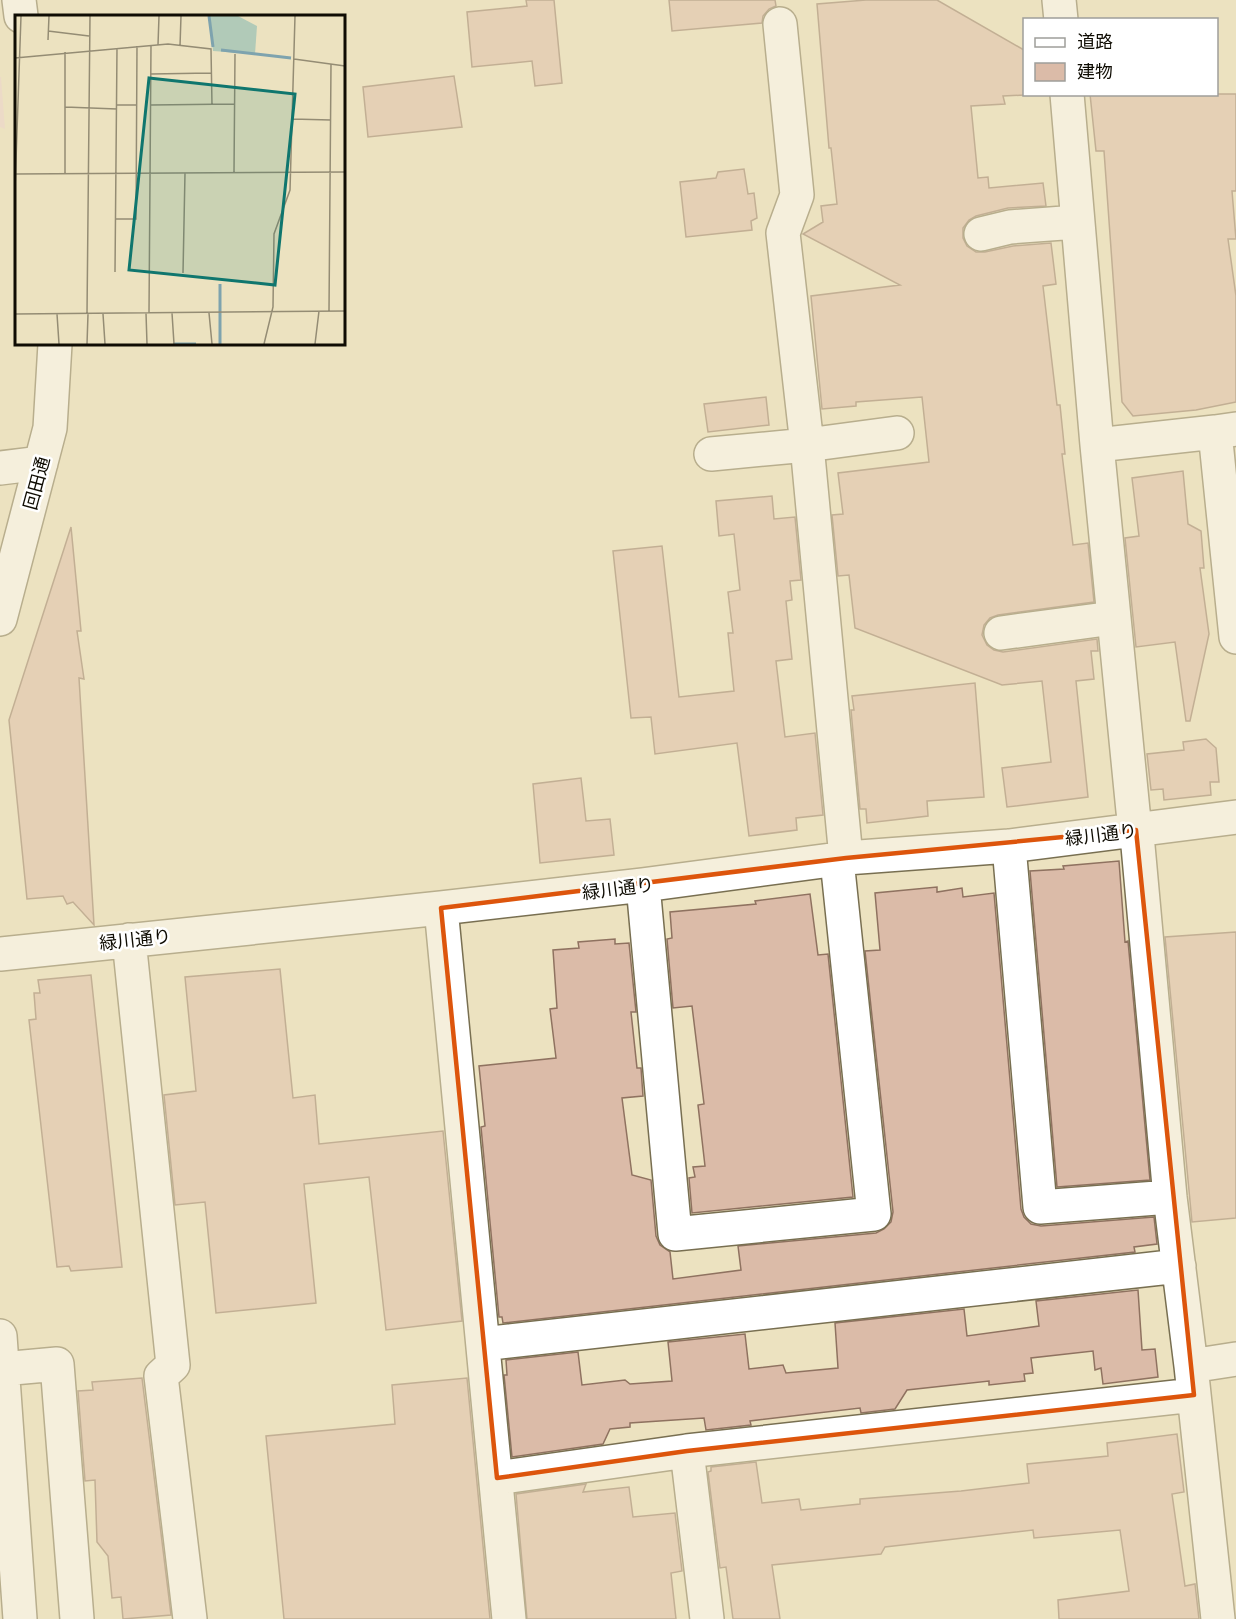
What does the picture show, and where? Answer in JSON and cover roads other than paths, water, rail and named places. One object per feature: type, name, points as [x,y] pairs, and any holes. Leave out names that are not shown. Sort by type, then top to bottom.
[{"type":"street","points":[[19,0],[21,15]]},
{"type":"street","points":[[1059,0],[1061,18]]},
{"type":"street","points":[[643,885],[675,1234],[874,1214],[807,445],[783,233],[797,195],[780,24]]},
{"type":"street","points":[[1067,96],[1113,618],[1136,830],[1170,1197],[1218,1619]]},
{"type":"street","points":[[981,234],[1010,227],[1077,222]]},
{"type":"street","name":"回田通","points":[[0,619],[50,428],[55,345]]},
{"type":"street","points":[[1097,445],[1226,430],[1236,637]]},
{"type":"street","points":[[711,454],[897,434]]},
{"type":"street","points":[[0,468],[41,464]]},
{"type":"street","points":[[1000,633],[1113,618]]},
{"type":"street","name":"緑川通り","points":[[0,954],[441,908],[842,859],[1009,846],[1236,817]]},
{"type":"street","points":[[1009,846],[1040,1207],[1170,1197]]},
{"type":"street","points":[[441,908],[509,1619]]},
{"type":"street","points":[[129,940],[174,1365],[161,1376],[190,1619]]},
{"type":"street","points":[[483,1344],[1179,1266]]},
{"type":"street","points":[[0,1336],[8,1552],[20,1619]]},
{"type":"street","points":[[497,1478],[1192,1381],[1236,1359]]},
{"type":"street","points":[[2,1369],[57,1364],[77,1619]]},
{"type":"street","points":[[687,1451],[707,1619]]}]
